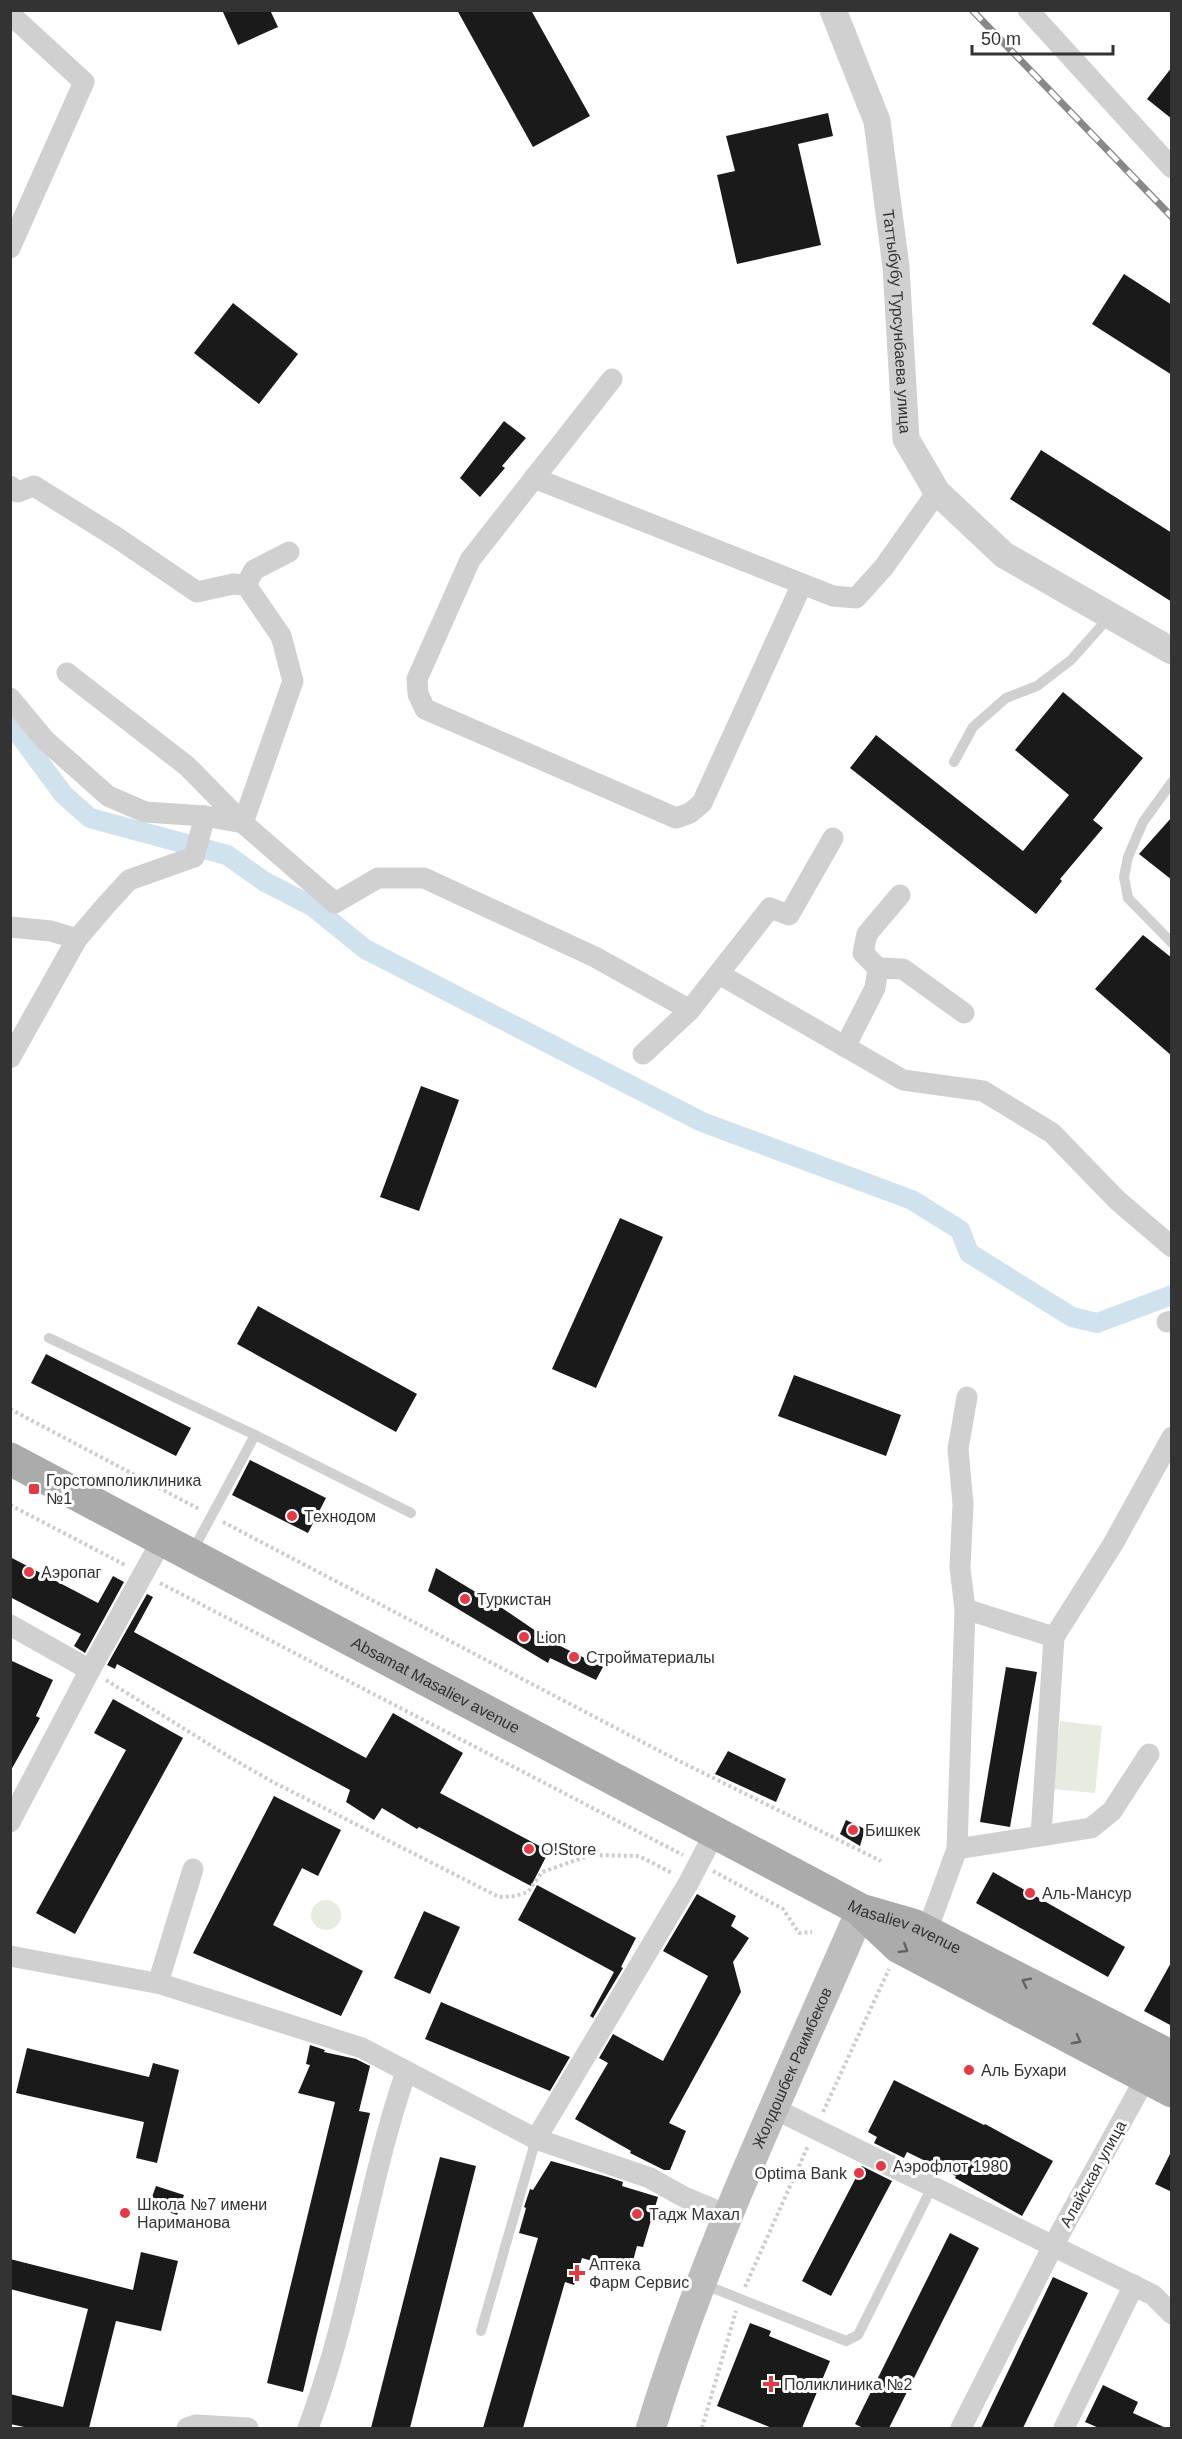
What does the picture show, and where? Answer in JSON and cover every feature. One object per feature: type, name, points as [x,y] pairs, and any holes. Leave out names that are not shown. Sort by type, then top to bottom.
[{"type":"main road","name":"Absamat Masaliev avenue","points":[[10,1459],[861,1910]]},
{"type":"main road","name":"Masaliev avenue","points":[[861,1910],[914,1924],[1172,2057]]},
{"type":"main road","name":"Masaliev avenue","points":[[861,1910],[899,1947],[1159,2084]]},
{"type":"main road","name":"Жолдошбек Раимбеков","points":[[651,2428],[700,2283],[727,2215],[861,1910]]},
{"type":"street","name":"Таттыбубу Турсунбаева улица","points":[[833,10],[877,122],[896,267],[906,439],[937,492],[1004,555],[1172,651]]},
{"type":"street","points":[[1028,10],[1172,168]]},
{"type":"street","points":[[10,15],[84,82],[10,248]]},
{"type":"street","points":[[612,380],[470,560],[417,679],[418,694],[425,709],[676,818],[690,813],[702,803],[802,584]]},
{"type":"street","points":[[534,478],[832,596],[856,598],[884,567],[937,492]]},
{"type":"street","points":[[10,486],[18,492],[34,486],[116,537],[197,592],[233,584],[246,585]]},
{"type":"street","points":[[246,585],[255,570],[289,552]]},
{"type":"street","points":[[243,823],[293,681],[281,636],[246,585]]},
{"type":"street","points":[[67,673],[187,766],[243,823],[335,903],[378,878],[424,878],[595,957],[690,1010]]},
{"type":"street","points":[[10,698],[45,740],[108,796],[145,812],[202,826],[243,823]]},
{"type":"street","points":[[10,1058],[77,939],[129,880],[194,857],[202,826]]},
{"type":"street","points":[[643,1054],[690,1010],[770,908],[789,915],[833,838]]},
{"type":"street","points":[[900,895],[867,934],[863,953],[878,968],[903,969],[964,1013]]},
{"type":"street","points":[[10,927],[51,931],[77,939]]},
{"type":"street","points":[[845,1047],[875,988],[878,968]]},
{"type":"street","points":[[719,974],[903,1080],[983,1091],[1052,1133],[1117,1200],[1172,1246]]},
{"type":"street","points":[[927,1931],[957,1849],[965,1609],[960,1568],[963,1504],[958,1449],[967,1397]]},
{"type":"street","points":[[1041,1836],[1054,1637],[1113,1544],[1172,1437]]},
{"type":"street","points":[[10,1822],[162,1539]]},
{"type":"street","points":[[965,1609],[1054,1637]]},
{"type":"street","points":[[10,1625],[90,1670]]},
{"type":"street","points":[[957,1849],[1091,1828],[1112,1811],[1149,1754]]},
{"type":"street","points":[[536,2139],[715,1833]]},
{"type":"street","points":[[158,1983],[193,1869]]},
{"type":"street","points":[[10,1956],[158,1983],[362,2048],[536,2139],[650,2178],[684,2197],[727,2215]]},
{"type":"street","points":[[308,2428],[318,2403],[348,2293],[385,2138],[406,2072]]},
{"type":"street","name":"Алайская улица","points":[[1159,2084],[1053,2246],[1153,2295],[1172,2314]]},
{"type":"street","points":[[775,2109],[1053,2246],[961,2428]]},
{"type":"street","points":[[1064,2428],[1134,2285]]},
{"type":"street","points":[[187,2428],[196,2425],[248,2428]]},
{"type":"lane","points":[[954,762],[973,727],[1006,698],[1038,686],[1071,660],[1111,615]]},
{"type":"lane","points":[[1172,782],[1143,822],[1128,857],[1124,877],[1128,898],[1172,943]]},
{"type":"lane","points":[[49,1338],[255,1435],[411,1514]]},
{"type":"lane","points":[[190,1555],[255,1435]]},
{"type":"lane","points":[[481,2331],[536,2139]]},
{"type":"lane","points":[[700,2283],[846,2341],[858,2335],[933,2185]]},
{"type":"path","points":[[10,1409],[675,1759],[881,1861]]},
{"type":"path","points":[[10,1505],[694,1872],[783,1909],[799,1932],[812,1932]]},
{"type":"path","points":[[90,1670],[241,1764],[363,1829],[499,1897],[528,1892],[542,1872],[591,1855],[639,1856],[694,1872]]},
{"type":"path","points":[[702,2428],[740,2298],[889,1968]]},
{"type":"shaded area","points":[[1060,1721],[1102,1726],[1095,1793],[1052,1789]]},
{"type":"shaded area","points":[[326,1900],[332,1901],[340,1909],[340,1921],[332,1929],[326,1930],[320,1929],[312,1921],[311,1915],[312,1909],[320,1901]]},
{"type":"building","points":[[222,10],[270,10],[278,27],[238,45]]},
{"type":"building","points":[[457,10],[531,10],[590,116],[533,147]]},
{"type":"building","points":[[1172,67],[1172,119],[1147,99]]},
{"type":"building","points":[[828,113],[833,136],[798,144],[821,245],[737,264],[717,175],[735,171],[726,136]]},
{"type":"building","points":[[1124,274],[1172,305],[1172,375],[1092,324]]},
{"type":"building","points":[[233,303],[298,354],[259,404],[194,353]]},
{"type":"building","points":[[504,421],[526,438],[502,466],[505,468],[480,497],[460,478]]},
{"type":"building","points":[[1041,450],[1172,533],[1172,602],[1010,499]]},
{"type":"building","points":[[1063,692],[1143,758],[1093,820],[1103,828],[1060,879],[1062,881],[1036,914],[850,768],[876,735],[1023,851],[1069,795],[1015,750]]},
{"type":"building","points":[[1172,817],[1172,880],[1139,854]]},
{"type":"building","points":[[1143,935],[1172,958],[1172,1056],[1095,989]]},
{"type":"building","points":[[421,1086],[459,1100],[419,1211],[380,1197]]},
{"type":"building","points":[[620,1218],[663,1237],[596,1388],[552,1369]]},
{"type":"building","points":[[258,1306],[417,1394],[396,1432],[237,1344]]},
{"type":"building","points":[[46,1354],[191,1428],[176,1456],[31,1383]]},
{"type":"building","points":[[794,1375],[901,1415],[886,1456],[778,1416]]},
{"type":"building","points":[[250,1460],[326,1498],[308,1533],[232,1495]]},
{"type":"building","points":[[10,1557],[98,1603],[113,1576],[124,1582],[85,1653],[74,1646],[81,1634],[10,1597]]},
{"type":"building","points":[[436,1568],[552,1642],[603,1667],[596,1680],[550,1658],[548,1663],[428,1591]]},
{"type":"building","points":[[147,1594],[153,1597],[134,1632],[366,1758],[393,1713],[463,1753],[440,1793],[549,1851],[531,1886],[419,1827],[417,1829],[382,1808],[374,1820],[346,1802],[350,1790],[117,1664],[115,1669],[107,1665]]},
{"type":"building","points":[[10,1660],[53,1680],[36,1716],[40,1718],[10,1772]]},
{"type":"building","points":[[1006,1667],[1037,1672],[1010,1827],[980,1822]]},
{"type":"building","points":[[113,1699],[183,1738],[75,1934],[36,1913],[126,1750],[94,1733]]},
{"type":"building","points":[[728,1751],[786,1779],[776,1802],[715,1774]]},
{"type":"building","points":[[274,1796],[341,1830],[318,1876],[302,1868],[273,1925],[363,1971],[341,2016],[193,1953]]},
{"type":"building","points":[[846,1820],[865,1829],[860,1846],[840,1834]]},
{"type":"building","points":[[993,1872],[1125,1947],[1108,1977],[976,1903]]},
{"type":"building","points":[[537,1885],[636,1938],[621,1967],[623,1968],[593,2018],[590,2016],[614,1972],[518,1920]]},
{"type":"building","points":[[697,1894],[736,1916],[731,1926],[749,1938],[733,1962],[741,1992],[669,2123],[686,2131],[670,2170],[664,2170],[630,2153],[631,2151],[575,2119],[608,2063],[599,2058],[613,2034],[663,2061],[708,1976],[663,1951]]},
{"type":"building","points":[[424,1911],[460,1927],[430,1994],[394,1978]]},
{"type":"building","points":[[1172,1961],[1172,2026],[1144,2011]]},
{"type":"building","points":[[441,2002],[570,2057],[550,2091],[425,2039]]},
{"type":"building","points":[[310,2045],[325,2050],[324,2052],[356,2059],[370,2066],[359,2111],[370,2113],[303,2392],[267,2383],[335,2102],[298,2093],[310,2065],[306,2064]]},
{"type":"building","points":[[27,2048],[149,2077],[153,2063],[179,2070],[157,2163],[136,2158],[144,2122],[16,2093]]},
{"type":"building","points":[[894,2080],[985,2124],[1053,2161],[1022,2216],[955,2178],[956,2176],[907,2152],[904,2158],[874,2143],[877,2137],[868,2132]]},
{"type":"building","points":[[1172,2150],[1172,2192],[1155,2184]]},
{"type":"building","points":[[440,2157],[476,2166],[410,2428],[371,2428]]},
{"type":"building","points":[[551,2161],[623,2182],[622,2186],[658,2197],[643,2247],[637,2246],[630,2272],[582,2258],[574,2285],[565,2282],[523,2428],[483,2428],[538,2238],[519,2233],[526,2208],[524,2207],[530,2189],[533,2190]]},
{"type":"building","points":[[862,2166],[892,2181],[831,2296],[802,2281]]},
{"type":"building","points":[[156,2186],[184,2195],[177,2215],[149,2205]]},
{"type":"building","points":[[950,2233],[979,2248],[889,2428],[863,2428],[855,2424]]},
{"type":"building","points":[[141,2252],[178,2261],[161,2331],[116,2321],[89,2428],[29,2428],[10,2424],[10,2394],[63,2407],[88,2309],[10,2289],[10,2259],[133,2290]]},
{"type":"building","points":[[1053,2277],[1088,2293],[1023,2428],[981,2428]]},
{"type":"building","name":"Поликлиника №2","points":[[750,2323],[771,2331],[769,2336],[830,2361],[802,2428],[772,2428],[717,2406]]},
{"type":"building","points":[[1103,2385],[1138,2402],[1133,2413],[1166,2428],[1099,2428],[1085,2422]]},
{"type":"waterway","points":[[10,722],[63,794],[90,818],[227,855],[265,882],[312,906],[365,949],[702,1122],[912,1200],[960,1230],[969,1253],[1072,1317],[1097,1323],[1172,1295]]},
{"type":"railway","points":[[972,10],[1172,217]]},
{"type":"place","name":"Горстомполиклиника №1","points":[[34,1489]]},
{"type":"place","name":"Технодом","points":[[292,1516]]},
{"type":"place","name":"Аэропаг","points":[[29,1572]]},
{"type":"place","name":"Туркистан","points":[[465,1599]]},
{"type":"place","name":"Lion","points":[[524,1637]]},
{"type":"place","name":"Стройматериалы","points":[[574,1657]]},
{"type":"place","name":"Бишкек","points":[[853,1830]]},
{"type":"place","name":"O!Store","points":[[529,1849]]},
{"type":"place","name":"Аль-Мансур","points":[[1030,1893]]},
{"type":"place","name":"Аль Бухари","points":[[969,2070]]},
{"type":"place","name":"Аэрофлот 1980","points":[[881,2166]]},
{"type":"place","name":"Optima Bank","points":[[859,2173]]},
{"type":"place","name":"Школа №7 имени Нариманова","points":[[125,2213]]},
{"type":"place","name":"Тадж Махал","points":[[637,2214]]},
{"type":"place","name":"Аптека Фарм Сервис","points":[[577,2273]]},
{"type":"place","name":"Поликлиника №2","points":[[771,2384]]}]
